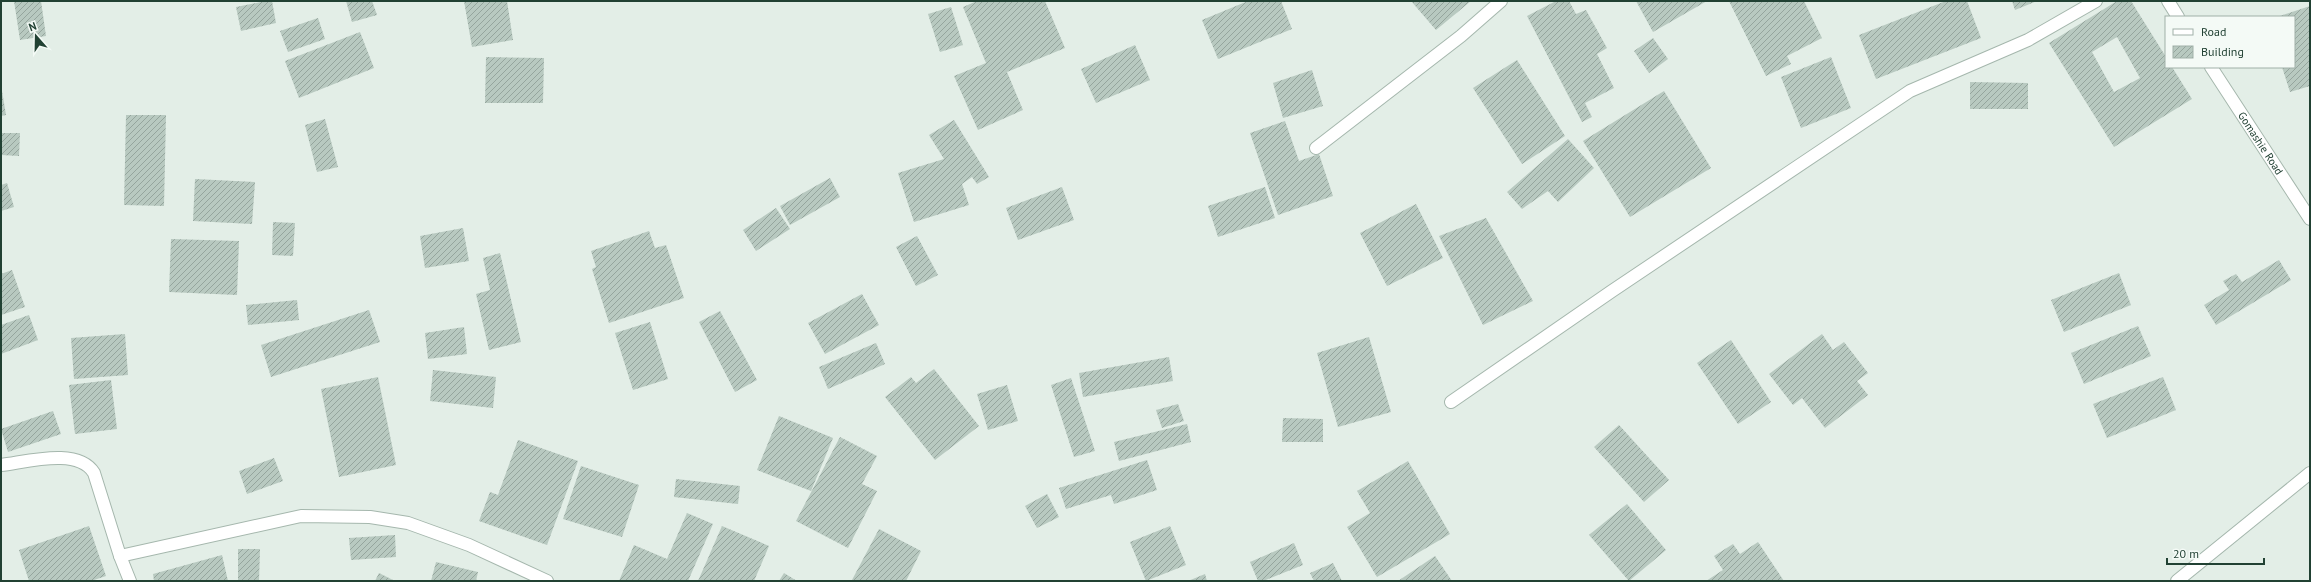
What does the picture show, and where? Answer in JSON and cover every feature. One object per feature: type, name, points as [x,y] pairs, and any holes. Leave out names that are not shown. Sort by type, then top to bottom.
[{"type":"street","points":[[1316,148],[1461,36],[1501,1]]},
{"type":"street","points":[[1451,402],[1619,286],[1910,91],[2028,40],[2096,1]]},
{"type":"street","points":[[2168,1],[2177,16]]},
{"type":"street","name":"Gomashie Road","points":[[2212,68],[2310,219]]},
{"type":"street","points":[[1,465],[69,457],[81,460],[90,466],[94,473],[120,556],[130,581]]},
{"type":"street","points":[[2177,581],[2310,473]]},
{"type":"street","points":[[120,556],[300,516],[370,517],[408,523],[462,542],[547,581]]},
{"type":"building","points":[[14,1],[41,1],[46,36],[20,40]]},
{"type":"building","points":[[272,1],[276,23],[241,31],[236,7]]},
{"type":"building","points":[[346,1],[372,1],[377,15],[352,22]]},
{"type":"building","points":[[464,1],[507,1],[513,40],[472,47]]},
{"type":"building","points":[[977,1],[1045,1],[1065,48],[1007,72],[1023,110],[978,130],[954,76],[986,63],[963,7]]},
{"type":"building","points":[[1248,1],[1281,1],[1292,29],[1218,59],[1202,20]]},
{"type":"building","points":[[1411,1],[1471,1],[1436,30]]},
{"type":"building","points":[[1556,1],[1569,1],[1576,14],[1586,10],[1607,48],[1597,54],[1614,88],[1585,103],[1592,117],[1582,122],[1527,16]]},
{"type":"building","points":[[1636,1],[1707,1],[1653,32]]},
{"type":"building","points":[[1729,1],[1804,1],[1822,38],[1787,56],[1791,64],[1766,76]]},
{"type":"building","points":[[1946,1],[1967,1],[1981,38],[1876,79],[1859,35]]},
{"type":"building","points":[[2012,1],[2037,1],[2015,10]]},
{"type":"building","points":[[2117,1],[2131,1],[2165,55],[2165,68],[2173,68],[2192,99],[2114,147],[2049,43]],"holes":[[[2117,37],[2140,78],[2114,92],[2092,52]]]},
{"type":"building","points":[[2310,6],[2310,86],[2290,92],[2282,68],[2295,68],[2295,16],[2280,16]]},
{"type":"building","points":[[951,7],[963,45],[940,52],[928,14]]},
{"type":"building","points":[[318,18],[325,39],[288,52],[280,31]]},
{"type":"building","points":[[360,32],[374,68],[299,98],[285,61]]},
{"type":"building","points":[[1653,38],[1668,59],[1649,73],[1634,51]]},
{"type":"building","points":[[1135,45],[1150,80],[1096,103],[1081,69]]},
{"type":"building","points":[[486,57],[544,58],[543,103],[485,103]]},
{"type":"building","points":[[1831,57],[1851,108],[1801,128],[1781,77]]},
{"type":"building","points":[[1517,60],[1565,136],[1522,164],[1473,88]]},
{"type":"building","points":[[1312,70],[1323,106],[1283,118],[1273,83]]},
{"type":"building","points":[[1970,82],[2028,83],[2028,109],[1970,109]]},
{"type":"building","points":[[1,85],[6,115],[1,116]]},
{"type":"building","points":[[1664,91],[1711,168],[1630,217],[1583,141]]},
{"type":"building","points":[[126,115],[166,115],[164,206],[124,205]]},
{"type":"building","points":[[325,119],[338,167],[317,172],[305,125]]},
{"type":"building","points":[[954,120],[989,177],[977,184],[972,177],[962,184],[969,205],[914,222],[898,173],[944,159],[929,135]]},
{"type":"building","points":[[1285,121],[1299,161],[1319,154],[1333,196],[1278,215],[1250,133]]},
{"type":"building","points":[[1,133],[20,133],[19,156],[1,155]]},
{"type":"building","points":[[1568,139],[1594,168],[1558,202],[1548,191],[1522,209],[1507,192]]},
{"type":"building","points":[[830,178],[840,197],[790,225],[780,206]]},
{"type":"building","points":[[195,179],[255,182],[252,224],[193,221]]},
{"type":"building","points":[[7,183],[14,207],[1,211],[1,185]]},
{"type":"building","points":[[1062,187],[1074,220],[1018,240],[1006,208]]},
{"type":"building","points":[[1265,187],[1275,218],[1218,237],[1208,206]]},
{"type":"building","points":[[1416,204],[1443,258],[1387,286],[1360,233]]},
{"type":"building","points":[[776,208],[790,229],[756,251],[743,230]]},
{"type":"building","points":[[1486,218],[1533,301],[1483,325],[1439,236]]},
{"type":"building","points":[[273,222],[295,223],[293,256],[272,255]]},
{"type":"building","points":[[463,228],[469,261],[425,268],[420,236]]},
{"type":"building","points":[[649,231],[655,248],[666,245],[684,298],[609,323],[592,269],[596,267],[591,251]]},
{"type":"building","points":[[917,236],[938,275],[916,286],[896,247]]},
{"type":"building","points":[[171,239],[239,241],[237,295],[169,292]]},
{"type":"building","points":[[500,253],[521,342],[489,350],[476,294],[490,290],[483,258]]},
{"type":"building","points":[[2279,260],[2291,280],[2216,325],[2204,305],[2229,290],[2223,281],[2236,274],[2242,282]]},
{"type":"building","points":[[12,270],[25,307],[1,315],[1,274]]},
{"type":"building","points":[[2119,273],[2131,305],[2064,332],[2051,300]]},
{"type":"building","points":[[862,294],[879,325],[825,354],[808,323]]},
{"type":"building","points":[[297,300],[299,320],[248,325],[246,305]]},
{"type":"building","points":[[369,310],[380,342],[271,377],[261,345]]},
{"type":"building","points":[[720,311],[757,380],[735,392],[699,322]]},
{"type":"building","points":[[29,315],[38,340],[1,354],[1,325]]},
{"type":"building","points":[[650,322],[668,379],[633,390],[615,333]]},
{"type":"building","points":[[2138,326],[2151,356],[2084,384],[2071,353]]},
{"type":"building","points":[[464,327],[467,354],[428,359],[425,333]]},
{"type":"building","points":[[125,334],[128,375],[74,379],[71,338]]},
{"type":"building","points":[[1822,334],[1833,350],[1844,342],[1868,373],[1857,381],[1868,395],[1825,428],[1802,398],[1793,405],[1769,374]]},
{"type":"building","points":[[1369,337],[1391,412],[1338,427],[1317,353]]},
{"type":"building","points":[[1731,340],[1771,402],[1738,424],[1697,363]]},
{"type":"building","points":[[876,343],[885,364],[828,389],[819,367]]},
{"type":"building","points":[[1169,357],[1173,381],[1083,397],[1079,373]]},
{"type":"building","points":[[934,369],[979,426],[935,460],[885,397],[911,377],[916,383]]},
{"type":"building","points":[[433,370],[496,377],[493,408],[430,401]]},
{"type":"building","points":[[378,377],[396,465],[339,477],[321,389]]},
{"type":"building","points":[[2163,377],[2176,410],[2107,438],[2093,404]]},
{"type":"building","points":[[1071,378],[1095,451],[1074,457],[1051,385]]},
{"type":"building","points":[[111,380],[117,429],[75,434],[69,385]]},
{"type":"building","points":[[1007,385],[1018,421],[988,430],[977,394]]},
{"type":"building","points":[[1178,404],[1184,421],[1162,428],[1156,410]]},
{"type":"building","points":[[53,411],[61,434],[8,452],[1,429]]},
{"type":"building","points":[[779,416],[833,438],[811,491],[757,470]]},
{"type":"building","points":[[1283,418],[1323,419],[1323,442],[1282,442]]},
{"type":"building","points":[[1187,424],[1191,442],[1119,461],[1114,442]]},
{"type":"building","points":[[1619,425],[1669,480],[1644,502],[1594,447]]},
{"type":"building","points":[[840,437],[877,456],[862,484],[877,491],[848,548],[796,521]]},
{"type":"building","points":[[518,440],[578,461],[547,545],[479,521],[490,492],[498,495]]},
{"type":"building","points":[[274,458],[283,481],[247,494],[239,471]]},
{"type":"building","points":[[1147,460],[1157,490],[1114,504],[1111,495],[1066,509],[1059,488]]},
{"type":"building","points":[[1408,461],[1450,534],[1377,577],[1347,527],[1370,513],[1357,491]]},
{"type":"building","points":[[581,466],[639,485],[622,537],[563,519]]},
{"type":"building","points":[[676,479],[740,486],[738,504],[674,497]]},
{"type":"building","points":[[1047,494],[1059,517],[1037,528],[1025,506]]},
{"type":"building","points":[[1627,504],[1666,550],[1629,581],[1589,535]]},
{"type":"building","points":[[687,513],[713,524],[688,581],[619,581],[634,545],[667,559]]},
{"type":"building","points":[[89,526],[106,576],[91,581],[29,581],[19,550]]},
{"type":"building","points":[[722,526],[769,546],[754,581],[698,581]]},
{"type":"building","points":[[1170,526],[1186,565],[1146,581],[1130,542]]},
{"type":"building","points":[[879,529],[921,551],[906,581],[852,580]]},
{"type":"building","points":[[395,535],[396,557],[351,560],[349,538]]},
{"type":"building","points":[[1758,542],[1784,581],[1706,581],[1723,570],[1714,556],[1733,544],[1740,554]]},
{"type":"building","points":[[1294,543],[1303,565],[1263,581],[1258,581],[1250,562]]},
{"type":"building","points":[[238,549],[260,549],[259,581],[238,581]]},
{"type":"building","points":[[222,555],[228,581],[154,581],[153,574]]},
{"type":"building","points":[[1435,556],[1452,581],[1398,581]]},
{"type":"building","points":[[436,562],[478,572],[476,581],[431,581]]},
{"type":"building","points":[[1333,563],[1342,581],[1314,581],[1310,573]]},
{"type":"building","points":[[379,573],[395,581],[375,581]]},
{"type":"building","points":[[784,573],[797,581],[779,581]]},
{"type":"building","points":[[1205,574],[1207,581],[1188,581]]}]
